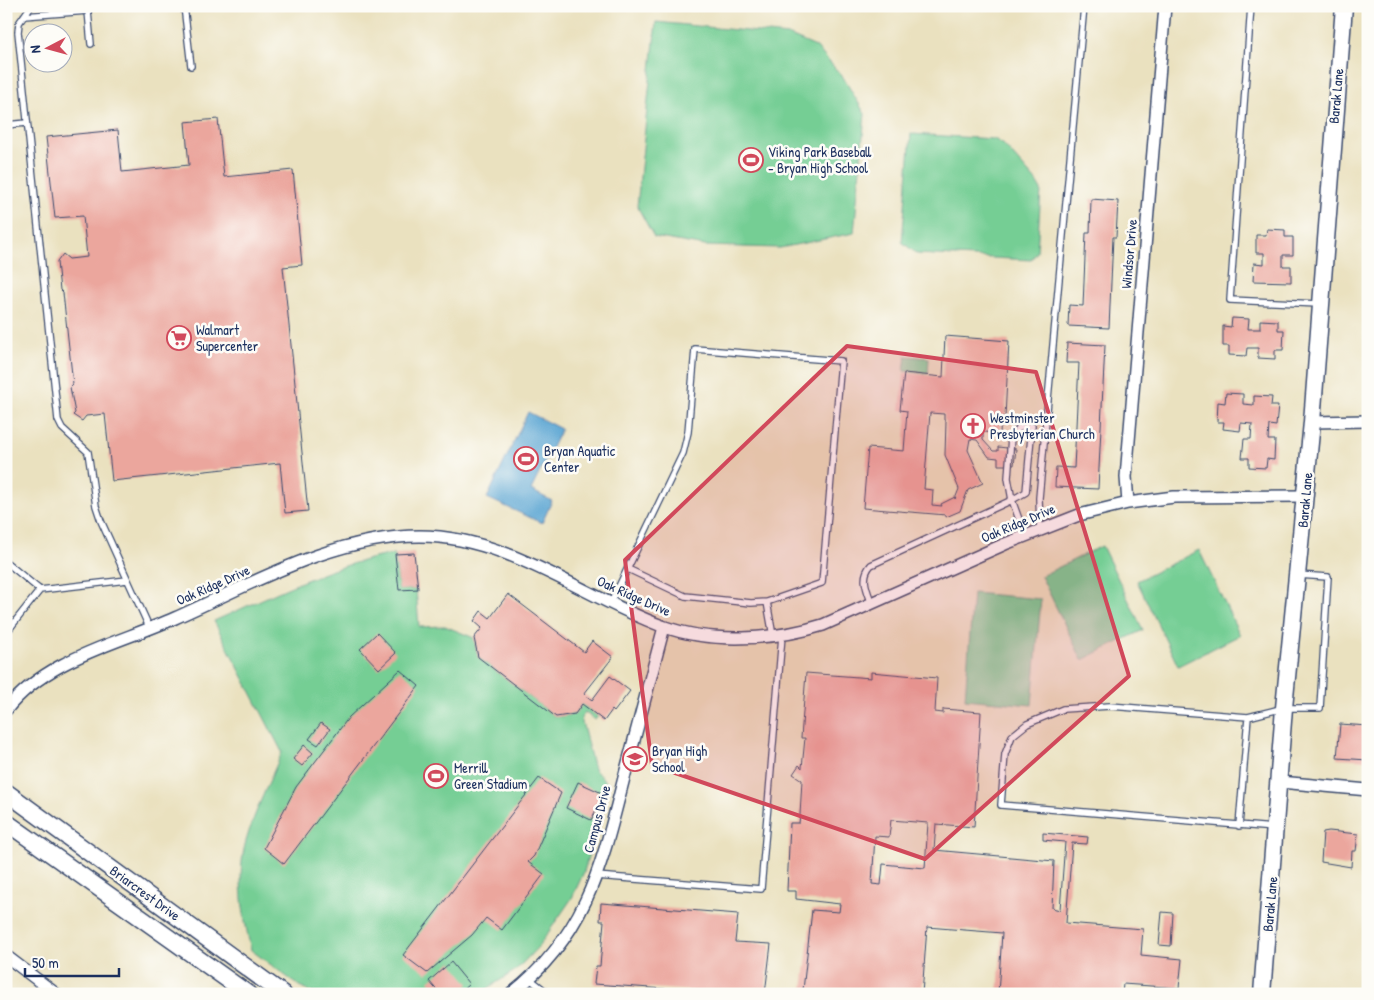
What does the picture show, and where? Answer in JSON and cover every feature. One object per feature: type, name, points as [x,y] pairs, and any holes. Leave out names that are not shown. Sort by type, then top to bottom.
[{"type":"street","name":"Windsor Drive","points":[[1128,504],[1126,477],[1165,6]]},
{"type":"street","name":"Barak Lane","points":[[1262,994],[1280,782],[1284,708],[1312,422],[1344,6]]},
{"type":"street","points":[[1312,422],[1368,421]]},
{"type":"street","name":"Oak Ridge Drive","points":[[6,710],[32,684],[57,668],[150,630],[335,548],[367,540],[401,536],[440,537],[496,550],[664,627],[718,636],[777,636],[824,624],[1025,536],[1079,515],[1128,504],[1203,496],[1305,496]]},
{"type":"street","name":"Campus Drive","points":[[511,994],[530,979],[567,936],[587,899],[596,876],[664,627]]},
{"type":"street","points":[[1280,782],[1368,790]]},
{"type":"street","name":"Briarcrest Drive","points":[[6,792],[283,994]]},
{"type":"street","name":"Briarcrest Drive","points":[[6,822],[248,994]]},
{"type":"street","points":[[6,956],[56,994]]},
{"type":"lane","points":[[31,6],[24,16],[18,32],[58,420],[62,428],[88,452],[98,513],[150,630]]},
{"type":"lane","points":[[184,6],[191,66]]},
{"type":"lane","points":[[1040,530],[1039,498],[1084,6]]},
{"type":"lane","points":[[1251,6],[1230,300],[1320,304]]},
{"type":"lane","points":[[24,16],[88,11],[90,44]]},
{"type":"lane","points":[[6,125],[27,122]]},
{"type":"lane","points":[[611,603],[686,444],[695,349],[841,362],[822,583],[767,602],[751,603],[685,596],[628,569]]},
{"type":"lane","points":[[872,604],[864,582],[866,570],[871,565],[1012,500],[1022,495],[1027,488],[1032,426],[1019,428],[1011,437],[1008,483],[1012,500],[1025,536]]},
{"type":"lane","points":[[6,562],[40,590]]},
{"type":"lane","points":[[1276,828],[1000,805],[1005,754],[1009,741],[1019,729],[1052,713],[1077,706],[1110,706],[1248,718],[1284,708],[1320,708],[1328,577],[1298,574]]},
{"type":"lane","points":[[6,633],[40,590],[127,580]]},
{"type":"lane","points":[[596,876],[762,889],[777,636],[767,602]]},
{"type":"lane","points":[[1239,826],[1248,718]]},
{"type":"lane","points":[[530,979],[549,994]]},
{"type":"highlighted area","points":[[847,346],[1036,372],[1129,676],[925,859],[652,765],[625,560]]},
{"type":"green space","name":"Viking Park Baseball - Bryan High School","points":[[656,22],[788,35],[816,47],[843,77],[865,114],[854,233],[780,248],[705,246],[654,237],[637,206]]},
{"type":"green space","points":[[911,134],[994,139],[1003,144],[1035,180],[1041,190],[1037,252],[1031,260],[917,254],[902,242]]},
{"type":"green space","points":[[906,356],[929,358],[928,374],[904,371]]},
{"type":"green space","points":[[1102,546],[1143,630],[1082,660],[1041,576]]},
{"type":"green space","points":[[1199,550],[1240,635],[1178,666],[1137,581]]},
{"type":"green space","name":"Merrill Green Stadium","points":[[395,554],[399,590],[416,589],[419,627],[445,626],[474,638],[478,657],[556,717],[575,714],[582,704],[598,716],[595,720],[585,712],[581,718],[594,769],[607,783],[584,872],[572,898],[539,946],[516,970],[479,994],[315,994],[298,985],[251,950],[245,923],[241,882],[243,854],[254,818],[282,752],[214,621],[303,581],[348,565]]},
{"type":"green space","points":[[973,593],[1041,599],[1032,705],[965,699]]},
{"type":"water","name":"Bryan Aquatic Center","points":[[528,412],[561,429],[531,490],[552,501],[542,523],[487,498]]},
{"type":"building","name":"Walmart Supercenter","points":[[218,119],[224,177],[293,170],[302,265],[283,267],[308,511],[285,513],[280,463],[112,481],[105,414],[86,416],[82,421],[73,415],[75,413],[70,387],[73,384],[63,293],[60,290],[57,262],[63,254],[69,259],[87,257],[83,216],[55,218],[46,137],[118,130],[122,172],[189,165],[185,122]]},
{"type":"building","points":[[1091,199],[1118,201],[1116,237],[1113,237],[1109,328],[1068,326],[1069,305],[1083,306],[1086,233],[1090,233]]},
{"type":"building","points":[[1267,229],[1285,230],[1285,237],[1293,237],[1293,255],[1283,255],[1283,266],[1291,266],[1291,282],[1253,281],[1254,263],[1264,264],[1264,253],[1256,253],[1256,235],[1266,235]]},
{"type":"building","points":[[1232,318],[1249,319],[1248,329],[1260,329],[1260,320],[1278,321],[1278,330],[1284,330],[1283,350],[1275,350],[1275,359],[1258,358],[1258,348],[1247,348],[1246,356],[1229,355],[1229,346],[1223,346],[1223,326],[1231,327]]},
{"type":"building","name":"Westminster Presbyterian Church","points":[[945,336],[1009,341],[1005,417],[1001,417],[1000,433],[983,432],[983,440],[993,451],[998,451],[998,447],[1016,449],[1014,465],[998,465],[998,458],[989,457],[977,440],[970,439],[968,450],[983,483],[968,490],[960,511],[946,517],[946,515],[863,508],[868,448],[904,451],[907,411],[900,410],[904,373],[943,377]],"holes":[[[930,413],[944,414],[944,420],[946,421],[945,455],[959,489],[955,499],[955,497],[941,504],[942,506],[932,505],[933,490],[924,489]]]},
{"type":"building","points":[[1067,343],[1105,345],[1098,489],[1055,487],[1056,467],[1074,468],[1079,363],[1066,363]]},
{"type":"building","points":[[1226,393],[1243,394],[1243,404],[1254,405],[1254,396],[1272,397],[1271,406],[1278,406],[1276,426],[1269,425],[1268,440],[1275,440],[1274,460],[1267,459],[1266,468],[1249,467],[1249,458],[1242,458],[1244,439],[1251,439],[1252,424],[1241,423],[1240,431],[1223,429],[1224,422],[1217,422],[1218,402],[1225,403]]},
{"type":"building","points":[[414,553],[418,589],[399,590],[395,554]]},
{"type":"building","points":[[508,594],[584,652],[592,641],[613,657],[584,694],[592,700],[610,676],[630,691],[614,712],[612,710],[604,721],[582,704],[575,714],[556,717],[478,657],[474,638],[482,628],[474,621],[481,611],[490,618]]},
{"type":"building","points":[[377,633],[396,653],[379,669],[360,649]]},
{"type":"building","points":[[400,670],[419,686],[284,864],[264,848],[296,787],[349,717]]},
{"type":"building","points":[[871,672],[937,678],[935,712],[943,713],[943,709],[981,712],[974,827],[936,824],[934,850],[1054,861],[1052,908],[1060,910],[1065,842],[1043,840],[1043,833],[1088,837],[1087,844],[1072,843],[1066,923],[1143,929],[1141,955],[1182,959],[1179,988],[1123,984],[1122,994],[998,994],[1002,933],[927,927],[922,994],[831,994],[803,990],[812,910],[839,912],[840,904],[796,899],[796,891],[787,891],[790,823],[799,823],[800,815],[802,780],[793,774],[799,765],[802,768],[805,738],[801,738],[806,673],[871,678]],"holes":[[[891,820],[928,823],[925,868],[883,864],[881,885],[872,884],[875,836],[889,837]]]},
{"type":"building","points":[[321,723],[330,729],[318,745],[309,739]]},
{"type":"building","points":[[1340,724],[1368,726],[1368,760],[1337,758]]},
{"type":"building","points":[[304,745],[313,753],[302,766],[293,759]]},
{"type":"building","points":[[539,778],[561,793],[534,856],[528,862],[544,874],[502,930],[486,918],[472,935],[427,973],[403,955]]},
{"type":"building","points":[[578,782],[604,794],[591,820],[566,808]]},
{"type":"building","points":[[1323,832],[1358,834],[1356,851],[1352,851],[1351,867],[1321,862]]},
{"type":"building","points":[[601,903],[738,914],[735,942],[771,944],[765,994],[693,994],[693,991],[594,984],[596,966],[600,966],[604,921],[600,921]]},
{"type":"building","points":[[1162,912],[1173,913],[1171,946],[1159,945]]},
{"type":"building","points":[[451,962],[469,984],[458,994],[440,994],[429,981]]},
{"type":"place","name":"Viking Park Baseball - Bryan High School","points":[[751,160]]},
{"type":"place","name":"Walmart Supercenter","points":[[179,338]]},
{"type":"place","name":"Westminster Presbyterian Church","points":[[973,426]]},
{"type":"place","name":"Bryan Aquatic Center","points":[[526,459]]},
{"type":"place","name":"Bryan High School","points":[[635,759]]},
{"type":"place","name":"Merrill Green Stadium","points":[[436,776]]}]
